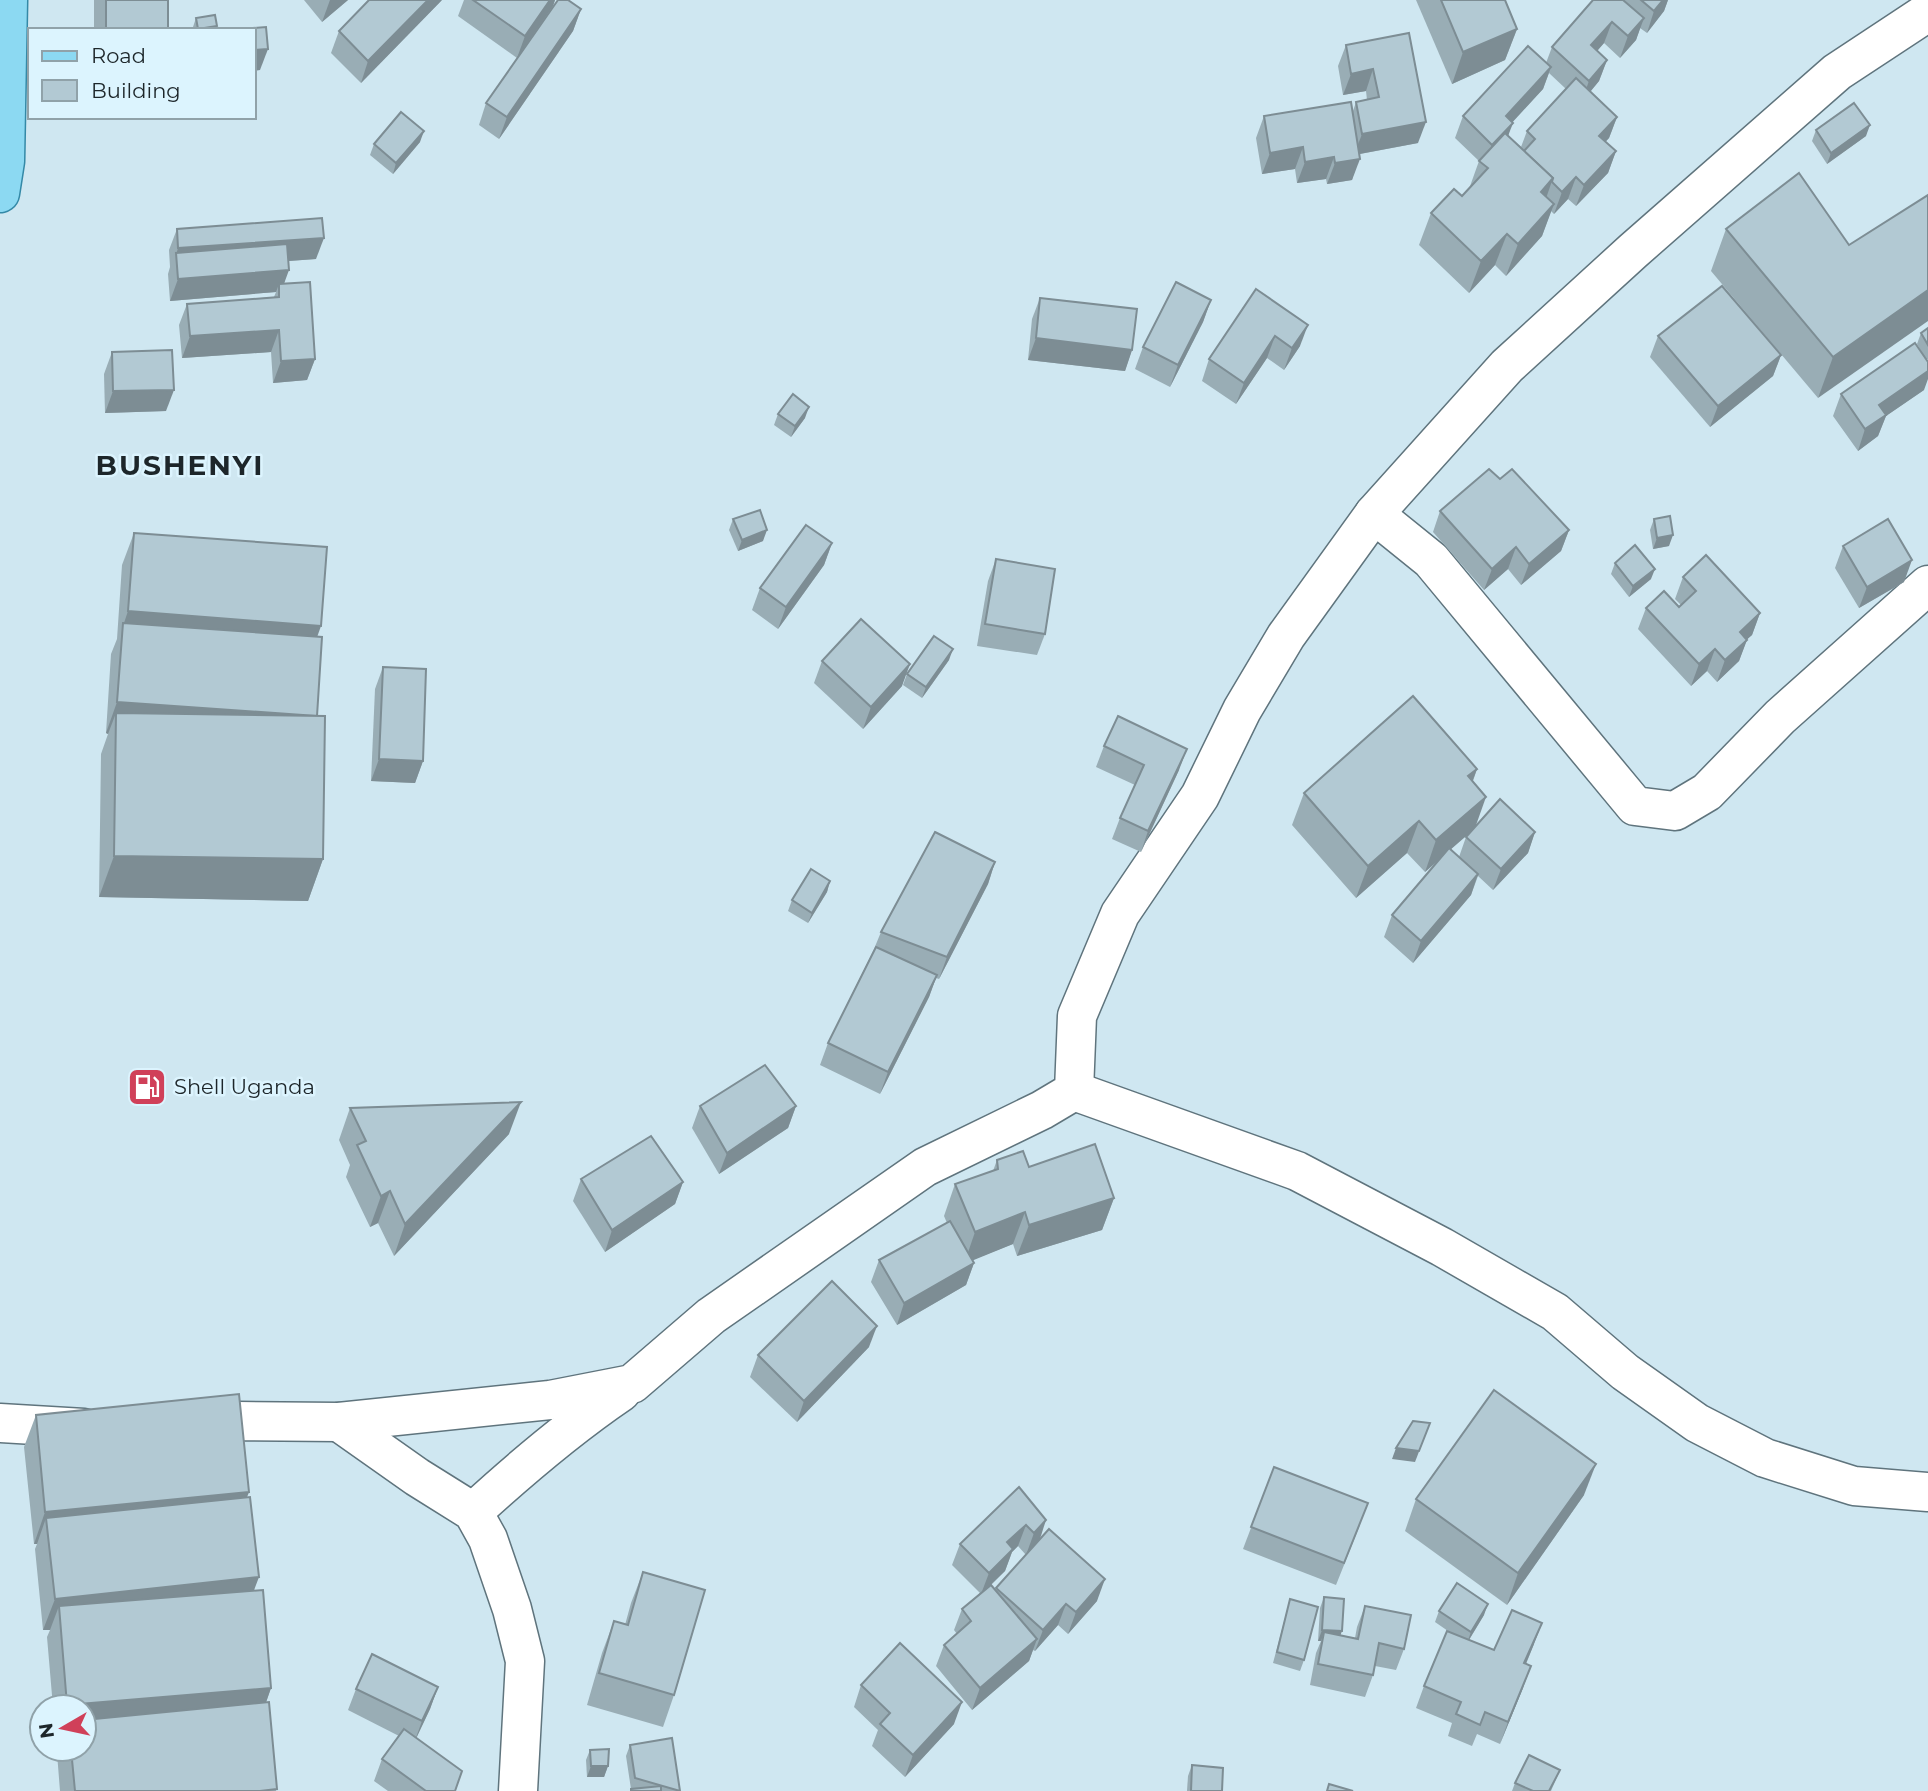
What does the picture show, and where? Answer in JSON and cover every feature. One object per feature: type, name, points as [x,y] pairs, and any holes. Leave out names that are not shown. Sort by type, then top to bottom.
[{"type":"main road","points":[[0,193],[5,161],[8,0]]},
{"type":"street","points":[[1073,1091],[1077,1016],[1119,914],[1199,796],[1242,710],[1286,636],[1374,513],[1507,366],[1633,251],[1837,72],[1928,12]]},
{"type":"street","points":[[1374,513],[1431,560],[1635,806],[1675,811],[1707,792],[1780,717],[1928,585]]},
{"type":"street","points":[[473,1512],[516,1472],[577,1423],[632,1384],[710,1316],[925,1167],[1042,1110],[1073,1091]]},
{"type":"street","points":[[1073,1091],[1297,1171],[1442,1247],[1555,1312],[1625,1372],[1697,1423],[1765,1458],[1854,1486],[1928,1492]]},
{"type":"street","points":[[156,1427],[237,1421],[339,1422],[550,1400],[632,1384]]},
{"type":"street","points":[[339,1422],[417,1477],[473,1512],[488,1539],[512,1609],[525,1661],[518,1791]]},
{"type":"street","points":[[0,1423],[114,1430]]},
{"type":"building","points":[[106,0],[168,0],[168,28],[106,28]]},
{"type":"building","points":[[369,0],[428,0],[368,61],[339,31]]},
{"type":"building","points":[[473,0],[550,0],[525,36]]},
{"type":"building","points":[[558,0],[568,0],[581,9],[507,117],[486,103]]},
{"type":"building","points":[[1441,0],[1505,0],[1517,29],[1463,52]]},
{"type":"building","points":[[1593,0],[1623,0],[1644,18],[1628,36],[1612,22],[1591,45],[1607,60],[1589,81],[1552,47]]},
{"type":"building","points":[[1641,0],[1663,0],[1654,11]]},
{"type":"building","points":[[215,15],[217,26],[198,28],[196,18]]},
{"type":"building","points":[[266,27],[268,49],[256,50],[256,28],[253,28]]},
{"type":"building","points":[[1409,33],[1426,122],[1362,134],[1356,102],[1379,97],[1373,69],[1351,74],[1346,45]]},
{"type":"building","points":[[1528,46],[1551,67],[1506,116],[1513,123],[1492,145],[1463,116]]},
{"type":"building","points":[[1576,78],[1617,117],[1599,136],[1616,151],[1584,185],[1576,177],[1562,192],[1552,182],[1553,178],[1524,151],[1535,139],[1527,131]]},
{"type":"building","points":[[1351,102],[1360,159],[1335,163],[1334,157],[1305,162],[1303,147],[1270,153],[1264,116]]},
{"type":"building","points":[[1854,103],[1870,125],[1831,153],[1816,130]]},
{"type":"building","points":[[401,112],[424,131],[396,163],[374,144]]},
{"type":"building","points":[[1505,133],[1553,178],[1541,192],[1554,204],[1518,244],[1507,234],[1481,261],[1431,213],[1454,189],[1462,196],[1488,168],[1479,161]]},
{"type":"building","points":[[1799,173],[1849,245],[1928,195],[1928,290],[1833,357],[1726,229]]},
{"type":"building","points":[[322,218],[324,238],[178,248],[177,229]]},
{"type":"building","points":[[287,244],[289,270],[178,279],[176,253]]},
{"type":"building","points":[[310,282],[315,359],[281,361],[279,330],[190,336],[187,304],[279,297],[279,284]]},
{"type":"building","points":[[1176,282],[1211,300],[1178,365],[1143,347]]},
{"type":"building","points":[[1722,286],[1781,355],[1718,406],[1658,336]]},
{"type":"building","points":[[1256,289],[1308,325],[1292,348],[1275,336],[1244,383],[1209,359]]},
{"type":"building","points":[[1040,298],[1137,309],[1132,350],[1036,338]]},
{"type":"building","points":[[1928,328],[1928,345],[1921,333]]},
{"type":"building","points":[[1915,343],[1928,362],[1928,371],[1879,405],[1886,415],[1865,429],[1841,394]]},
{"type":"building","points":[[172,350],[174,390],[113,391],[112,352]]},
{"type":"building","points":[[793,394],[809,407],[795,426],[778,414]]},
{"type":"building","points":[[1489,469],[1500,479],[1512,469],[1569,530],[1529,564],[1516,547],[1492,569],[1440,511]]},
{"type":"building","points":[[760,510],[767,530],[742,540],[733,519]]},
{"type":"building","points":[[1670,516],[1673,535],[1657,538],[1654,519]]},
{"type":"building","points":[[1888,519],[1912,560],[1867,587],[1843,546]]},
{"type":"building","points":[[806,525],[832,543],[786,607],[760,588]]},
{"type":"building","points":[[134,533],[327,547],[321,626],[128,611]]},
{"type":"building","points":[[1635,545],[1655,569],[1633,586],[1615,563]]},
{"type":"building","points":[[1706,555],[1760,613],[1740,632],[1747,640],[1725,660],[1715,649],[1699,664],[1646,608],[1664,591],[1679,607],[1696,591],[1683,577]]},
{"type":"building","points":[[996,559],[1055,569],[1045,634],[985,624]]},
{"type":"building","points":[[861,619],[910,664],[871,707],[822,661]]},
{"type":"building","points":[[123,623],[322,637],[317,716],[117,702]]},
{"type":"building","points":[[934,636],[953,649],[926,687],[907,674]]},
{"type":"building","points":[[383,667],[426,669],[423,761],[379,759]]},
{"type":"building","points":[[1413,696],[1477,769],[1468,776],[1486,797],[1436,840],[1419,821],[1368,866],[1304,793]]},
{"type":"building","points":[[116,713],[325,716],[323,859],[114,856]]},
{"type":"building","points":[[1118,716],[1187,749],[1148,831],[1120,818],[1144,765],[1104,746]]},
{"type":"building","points":[[1500,799],[1535,832],[1501,869],[1466,837]]},
{"type":"building","points":[[935,832],[995,862],[947,957],[881,932]]},
{"type":"building","points":[[1449,848],[1478,874],[1421,941],[1392,915]]},
{"type":"building","points":[[811,869],[830,881],[812,913],[792,900]]},
{"type":"building","points":[[876,947],[937,975],[888,1072],[828,1043]]},
{"type":"building","points":[[765,1065],[796,1106],[727,1153],[700,1106]]},
{"type":"building","points":[[521,1102],[405,1224],[390,1191],[381,1196],[357,1145],[366,1141],[350,1108]]},
{"type":"building","points":[[651,1136],[683,1182],[612,1230],[581,1179]]},
{"type":"building","points":[[1095,1144],[1114,1198],[1029,1225],[1025,1212],[975,1232],[955,1184],[998,1169],[997,1160],[1023,1151],[1029,1167]]},
{"type":"building","points":[[950,1221],[974,1263],[904,1303],[879,1260]]},
{"type":"building","points":[[832,1281],[877,1326],[804,1401],[758,1355]]},
{"type":"building","points":[[1494,1390],[1596,1464],[1518,1573],[1416,1499]]},
{"type":"building","points":[[239,1394],[249,1492],[45,1512],[36,1415]]},
{"type":"building","points":[[1413,1421],[1430,1423],[1419,1451],[1396,1448]]},
{"type":"building","points":[[1274,1467],[1368,1503],[1344,1563],[1251,1527]]},
{"type":"building","points":[[1019,1487],[1046,1520],[1034,1533],[1026,1525],[1007,1542],[1013,1549],[989,1573],[960,1544]]},
{"type":"building","points":[[250,1497],[259,1577],[55,1599],[46,1518]]},
{"type":"building","points":[[1049,1529],[1105,1579],[1076,1612],[1066,1604],[1043,1630],[996,1588]]},
{"type":"building","points":[[643,1572],[705,1590],[674,1695],[599,1673],[614,1621],[628,1625]]},
{"type":"building","points":[[1457,1583],[1488,1604],[1471,1632],[1439,1611]]},
{"type":"building","points":[[991,1585],[1037,1639],[980,1688],[944,1645],[971,1621],[962,1609]]},
{"type":"building","points":[[263,1590],[271,1688],[98,1702],[98,1693],[66,1693],[59,1606]]},
{"type":"building","points":[[1324,1597],[1344,1599],[1342,1631],[1322,1630]]},
{"type":"building","points":[[1290,1599],[1318,1607],[1304,1660],[1277,1652]]},
{"type":"building","points":[[1365,1606],[1411,1615],[1404,1649],[1379,1643],[1373,1675],[1318,1664],[1324,1632],[1358,1639]]},
{"type":"building","points":[[1512,1610],[1542,1623],[1524,1663],[1531,1666],[1508,1722],[1485,1712],[1480,1725],[1456,1714],[1461,1702],[1424,1686],[1447,1631],[1494,1650]]},
{"type":"building","points":[[900,1643],[962,1702],[913,1755],[880,1724],[890,1713],[861,1685]]},
{"type":"building","points":[[372,1654],[438,1687],[422,1721],[356,1689]]},
{"type":"building","points":[[269,1702],[277,1789],[75,1791],[72,1763],[98,1763],[98,1719]]},
{"type":"building","points":[[404,1729],[462,1771],[455,1791],[426,1791],[382,1759]]},
{"type":"building","points":[[672,1738],[680,1791],[635,1778],[630,1745]]},
{"type":"building","points":[[609,1749],[608,1766],[591,1766],[590,1750]]},
{"type":"building","points":[[1529,1755],[1560,1770],[1549,1791],[1533,1791],[1515,1783]]},
{"type":"building","points":[[1192,1765],[1223,1768],[1222,1791],[1191,1791]]},
{"type":"building","points":[[1329,1784],[1353,1791],[1327,1791]]},
{"type":"building","points":[[661,1786],[661,1791],[631,1791],[631,1789]]},
{"type":"place","name":"Shell Uganda","points":[[147,1087]]},
{"type":"district","name":"BUSHENYI","points":[[180,465]]}]
